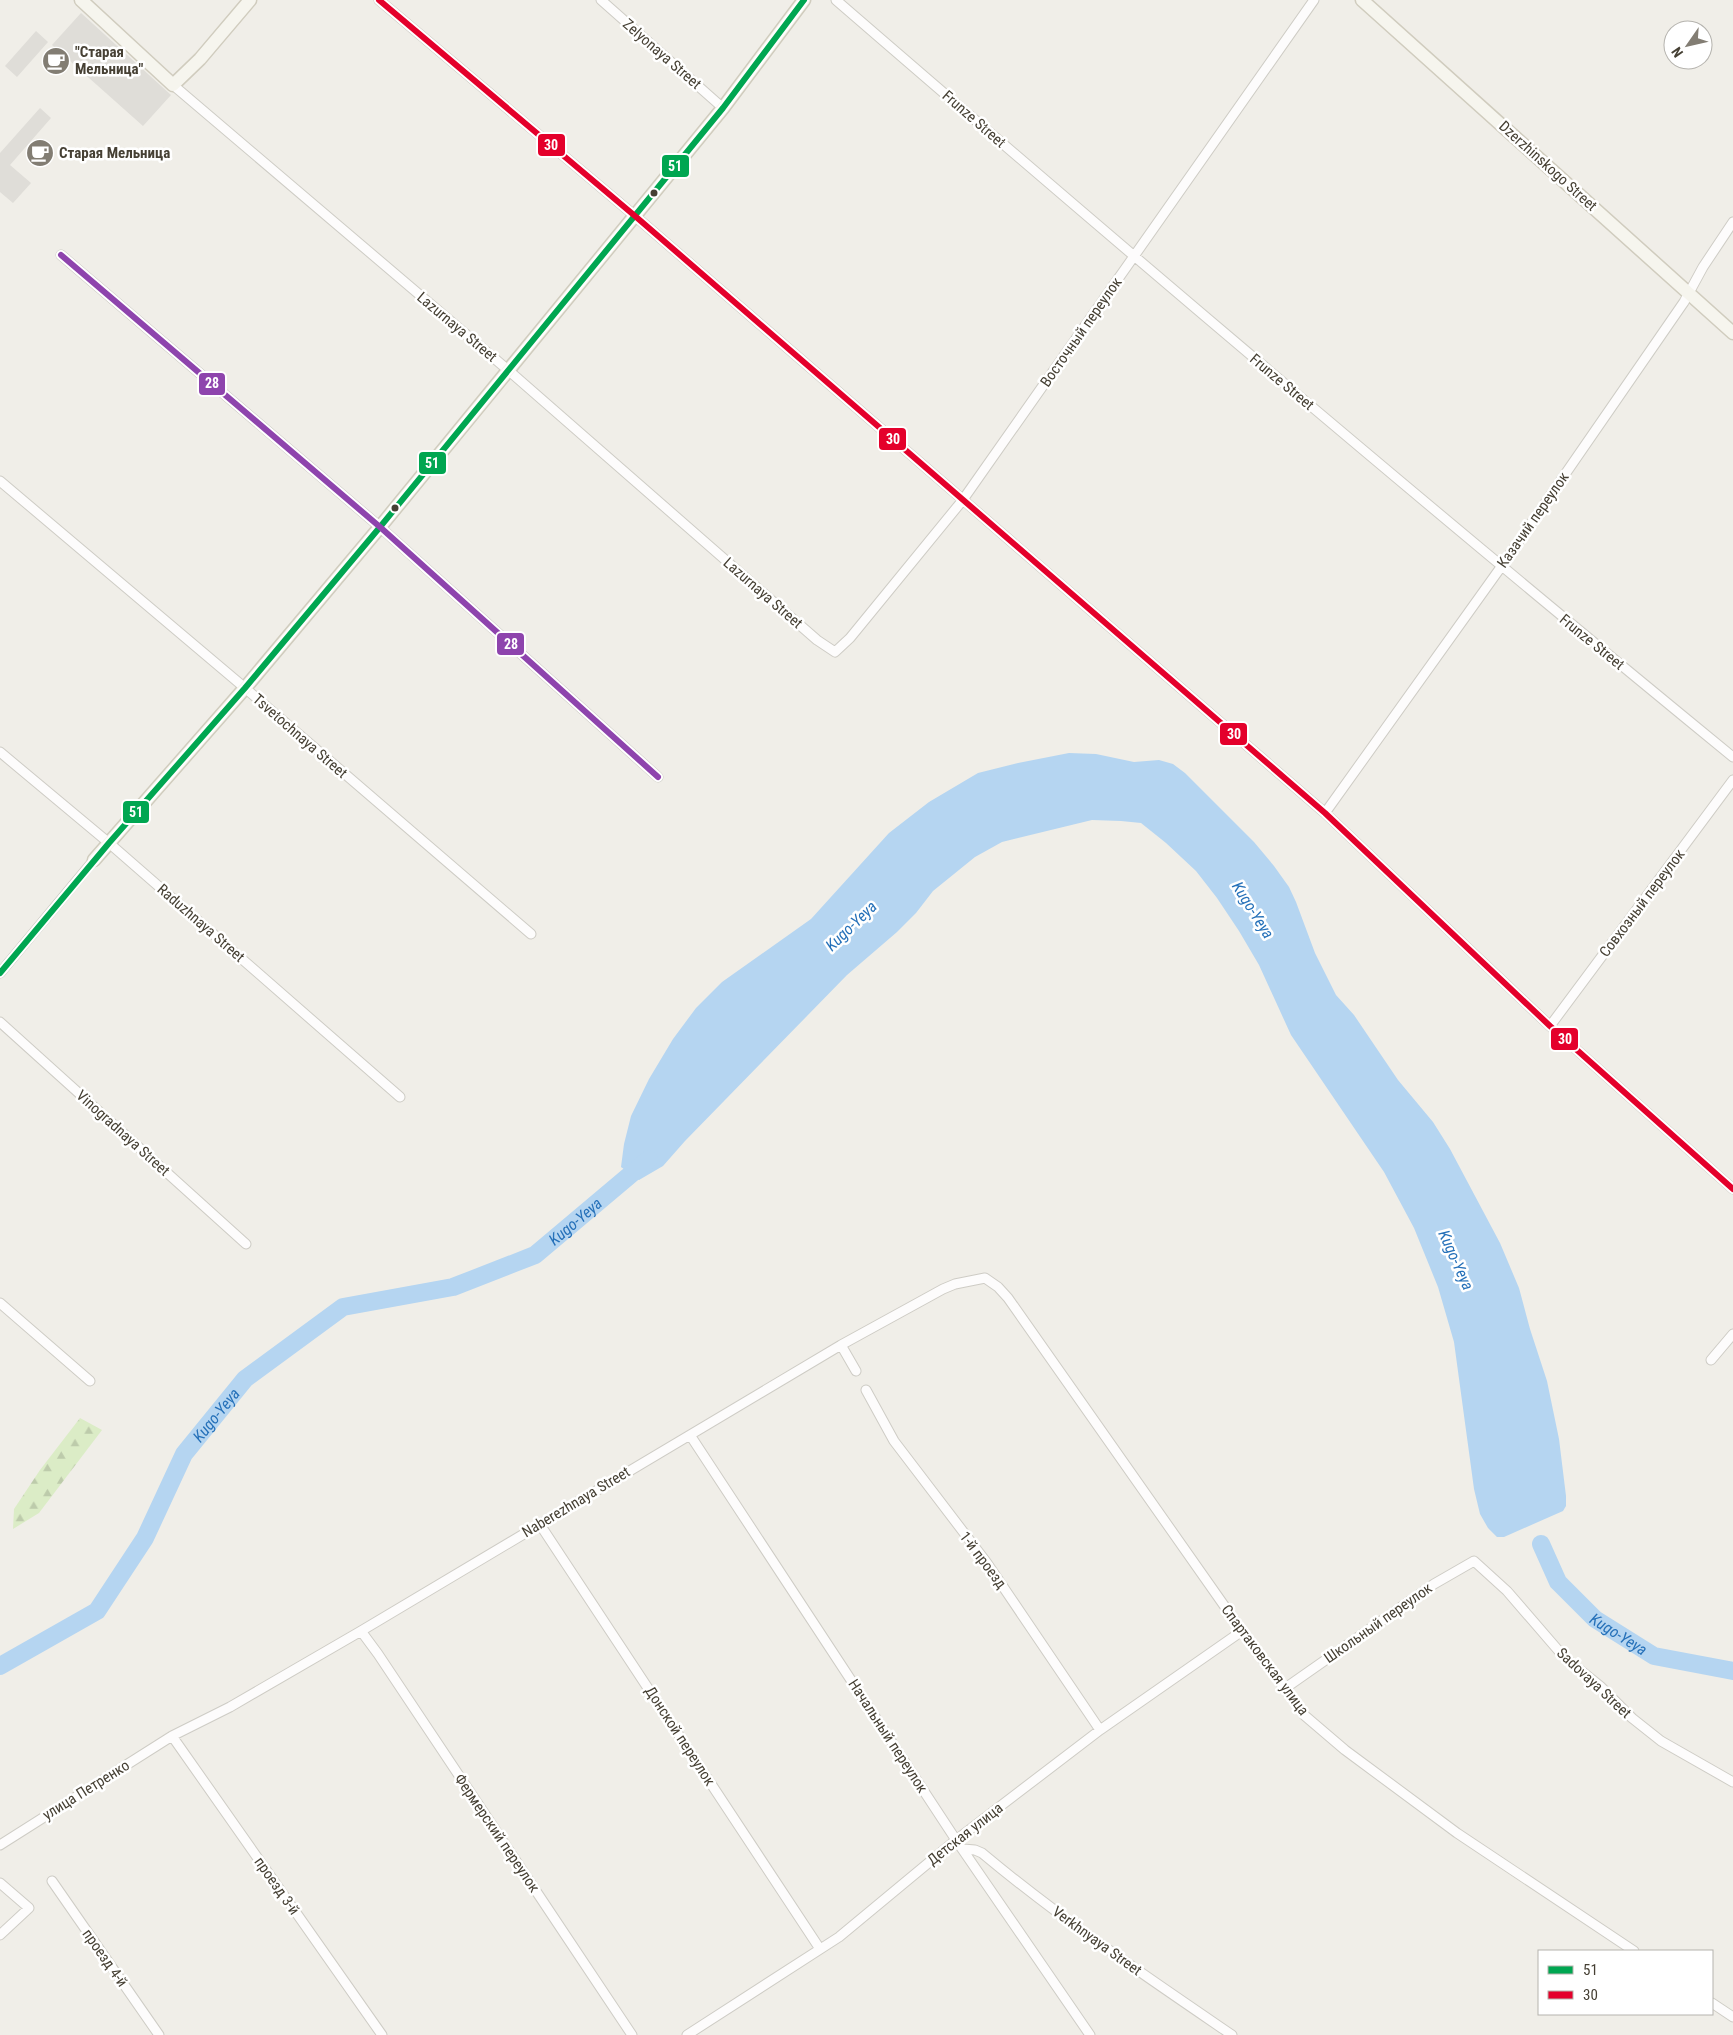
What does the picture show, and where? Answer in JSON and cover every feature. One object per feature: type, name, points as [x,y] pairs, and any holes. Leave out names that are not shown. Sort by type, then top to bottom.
[{"type":"street","name":"Lazurnaya Street","points":[[82,0],[173,84],[508,370],[817,640],[835,652]]},
{"type":"street","points":[[173,84],[200,59],[250,0]]},
{"type":"street","points":[[379,0],[635,216],[962,501],[1325,813],[1550,1026],[1733,1189]]},
{"type":"street","name":"Zelyonaya Street","points":[[601,0],[723,108]]},
{"type":"street","points":[[0,973],[94,860],[245,688],[380,527],[723,108],[804,0]]},
{"type":"street","name":"Frunze Street","points":[[836,0],[1134,257],[1501,567],[1733,757]]},
{"type":"street","name":"Восточный переулок","points":[[835,652],[850,638],[962,501],[1314,0]]},
{"type":"street","name":"Dzerzhinskogo Street","points":[[1362,0],[1733,332]]},
{"type":"street","name":"Казачий переулок","points":[[1325,813],[1501,567],[1690,293],[1703,268],[1733,222]]},
{"type":"street","points":[[61,255],[380,527],[658,777]]},
{"type":"street","name":"Tsvetochnaya Street","points":[[0,481],[245,688],[531,934]]},
{"type":"street","name":"Raduzhnaya Street","points":[[0,752],[109,843],[400,1097]]},
{"type":"street","name":"Совхозный переулок","points":[[1550,1026],[1733,780]]},
{"type":"street","name":"Vinogradnaya Street","points":[[0,1022],[246,1244]]},
{"type":"street","name":"Naberezhnaya Street","points":[[172,1736],[238,1702],[361,1631],[539,1523],[841,1345],[949,1286],[972,1279],[985,1278]]},
{"type":"street","name":"Спартаковская улица","points":[[985,1278],[998,1286],[1008,1298],[1242,1631],[1304,1715],[1346,1750],[1457,1833],[1632,1950]]},
{"type":"street","points":[[0,1303],[90,1381]]},
{"type":"street","points":[[1711,1360],[1733,1334]]},
{"type":"street","points":[[841,1345],[856,1371]]},
{"type":"street","name":"1-й проезд","points":[[866,1390],[894,1441],[988,1563],[1100,1730]]},
{"type":"street","name":"Начальный переулок","points":[[690,1435],[956,1840],[1090,2035]]},
{"type":"street","name":"Донской переулок","points":[[539,1523],[820,1949]]},
{"type":"street","name":"Школьный переулок","points":[[1284,1689],[1434,1584],[1474,1561]]},
{"type":"street","name":"Sadovaya Street","points":[[1474,1561],[1507,1590],[1564,1657],[1600,1686],[1632,1718],[1661,1741],[1733,1782]]},
{"type":"street","name":"Фермерский переулок","points":[[361,1631],[632,2035]]},
{"type":"street","name":"Детская улица","points":[[687,2035],[839,1937],[956,1840],[1100,1730],[1242,1631]]},
{"type":"street","name":"улица Петренко","points":[[0,1845],[172,1736]]},
{"type":"street","name":"проезд 3-й","points":[[172,1736],[382,2035]]},
{"type":"street","name":"Verkhnyaya Street","points":[[963,1849],[982,1853],[1030,1893],[1131,1966],[1232,2035]]},
{"type":"street","name":"проезд 4-й","points":[[52,1881],[159,2035]]},
{"type":"street","points":[[0,1883],[29,1908],[0,1935]]},
{"type":"street","points":[[1713,2004],[1733,2017]]},
{"type":"green space","points":[[80,1418],[102,1430],[39,1513],[13,1529],[14,1509],[40,1470]]},
{"type":"shaded area","points":[[81,13],[171,95],[143,126],[52,45]]},
{"type":"shaded area","points":[[36,31],[48,42],[17,77],[5,66]]},
{"type":"shaded area","points":[[40,108],[51,118],[10,165],[31,183],[13,203],[0,192],[0,153]]},
{"type":"water","points":[[1069,753],[1096,754],[1134,762],[1159,760],[1173,764],[1185,773],[1254,842],[1289,887],[1315,953],[1336,995],[1354,1015],[1398,1080],[1433,1122],[1450,1149],[1500,1243],[1519,1288],[1547,1381],[1559,1439],[1566,1496],[1566,1506],[1563,1511],[1504,1537],[1497,1537],[1488,1528],[1480,1514],[1474,1489],[1454,1342],[1438,1287],[1414,1228],[1384,1172],[1291,1035],[1259,965],[1217,898],[1196,871],[1141,823],[1092,820],[1002,842],[975,857],[933,891],[916,913],[897,932],[847,975],[685,1141],[663,1166],[639,1180],[621,1167],[631,1116],[649,1079],[673,1039],[696,1008],[722,982],[811,919],[889,833],[929,802],[978,773]]},
{"type":"waterway","name":"Kugo-Yeya","points":[[0,1666],[97,1611],[145,1538],[184,1454],[245,1379],[343,1307],[453,1287],[535,1255],[649,1159]]},
{"type":"waterway","name":"Kugo-Yeya","points":[[1541,1544],[1558,1582],[1595,1619],[1654,1656],[1733,1671]]},
{"type":"transit line","name":"30","points":[[379,0],[635,216],[1325,813],[1550,1026],[1733,1189]]},
{"type":"transit line","name":"51","points":[[0,973],[109,843],[245,688],[380,527],[723,108],[804,0]]},
{"type":"transit line","name":"28","points":[[61,255],[380,527],[658,777]]},
{"type":"place","name":"\"Старая Мельница\"","points":[[56,61]]},
{"type":"place","name":"Старая Мельница","points":[[40,153]]}]
